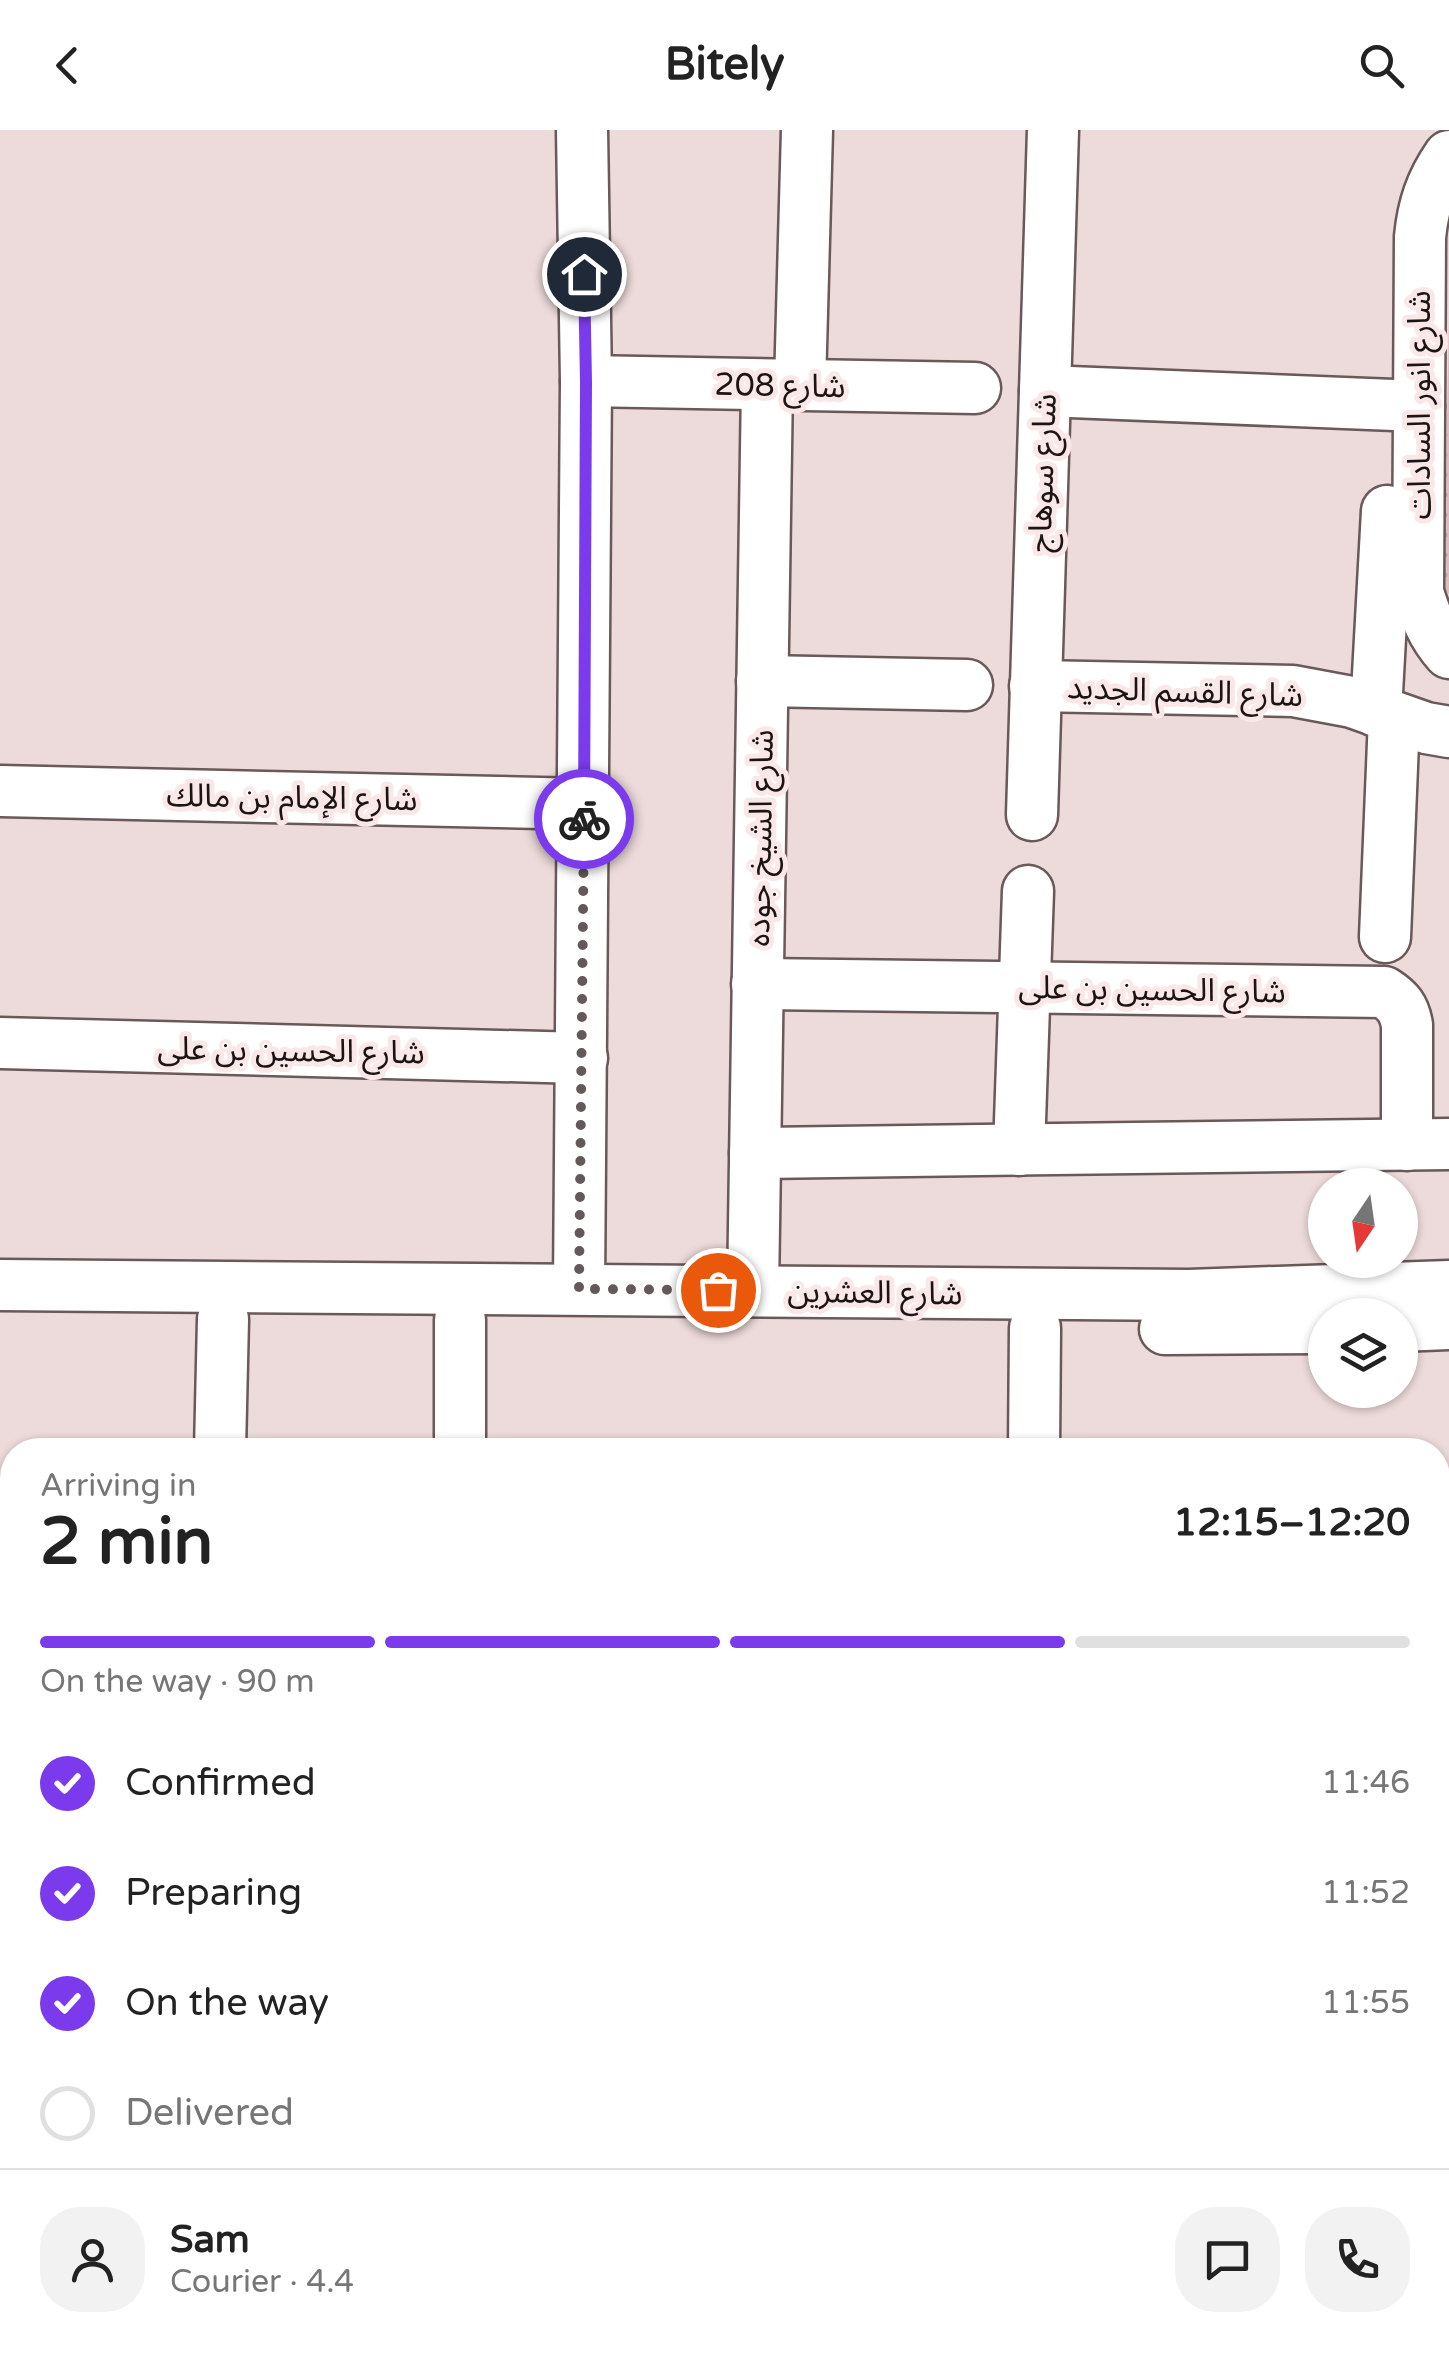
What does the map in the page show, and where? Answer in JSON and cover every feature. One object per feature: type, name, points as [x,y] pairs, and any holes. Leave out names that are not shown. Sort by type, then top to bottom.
[{"type":"street","points":[[579,1289],[586,382],[582,130]]},
{"type":"street","name":"شارع الشيخ جوده","points":[[753,1291],[762,681],[783,385],[807,130]]},
{"type":"street","name":"شارع سوهاج","points":[[1032,816],[1053,130]]},
{"type":"street","name":"شارع انور السادات","points":[[1449,156],[1432,183],[1423,209],[1420,237],[1418,592],[1438,641],[1449,653]]},
{"type":"street","name":"شارع 208","points":[[586,382],[975,388]]},
{"type":"street","points":[[1044,392],[1419,406]]},
{"type":"street","points":[[1360,404],[1382,421],[1390,442],[1385,937]]},
{"type":"street","points":[[762,681],[968,684]]},
{"type":"street","name":"شارع القسم الجديد","points":[[1035,686],[1293,691],[1352,702],[1449,732]]},
{"type":"street","name":"شارع الإمام بن مالك","points":[[0,791],[584,804]]},
{"type":"street","points":[[1019,1150],[1028,891]]},
{"type":"street","name":"شارع الحسين بن على","points":[[758,984],[1384,992],[1404,1011],[1428,1144]]},
{"type":"street","name":"شارع الحسين بن على","points":[[0,1042],[582,1058]]},
{"type":"street","points":[[755,1153],[1428,1144]]},
{"type":"street","name":"شارع العشرين","points":[[0,1285],[1188,1295],[1449,1286]]},
{"type":"street","name":"شارع العشرين","points":[[0,1316],[1308,1328]]},
{"type":"street","points":[[220,1438],[224,1319]]},
{"type":"street","points":[[460,1320],[460,1438]]},
{"type":"street","points":[[1418,1325],[1449,1324]]},
{"type":"street","points":[[1034,1438],[1035,1328]]},
{"type":"shaded area","points":[[1449,316],[1449,594],[1444,590]]},
{"type":"way so far","points":[[584,819],[579,1289],[718,1290]]},
{"type":"route","points":[[584,274],[584,819]]}]
